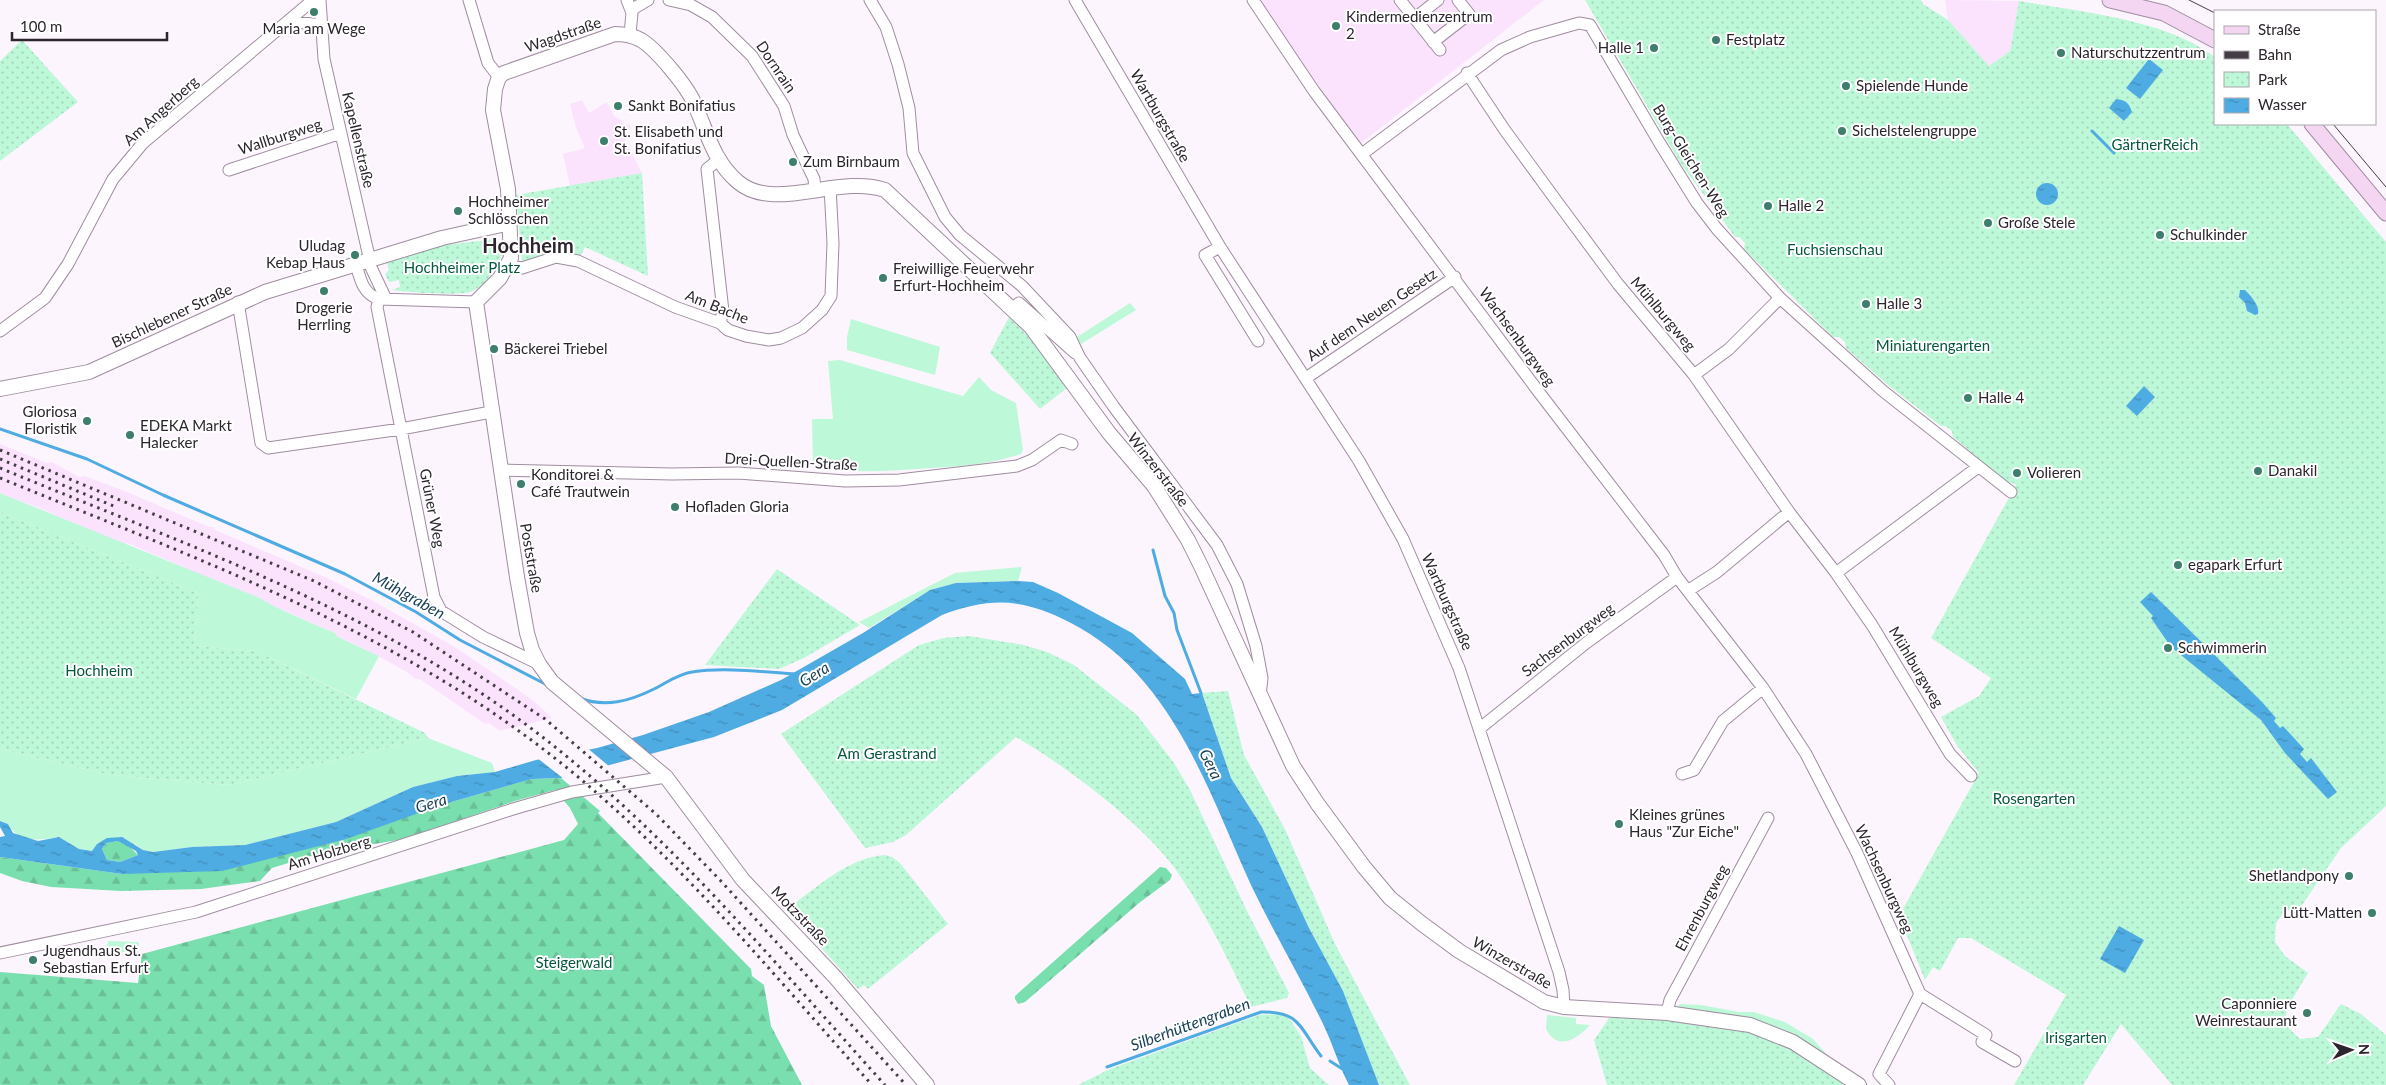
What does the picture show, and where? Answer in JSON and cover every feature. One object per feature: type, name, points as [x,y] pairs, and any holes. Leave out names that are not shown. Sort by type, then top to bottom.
[{"type":"main road","points":[[2110,0],[2164,13],[2214,39]]},
{"type":"main road","points":[[2313,125],[2386,213]]},
{"type":"street","name":"Am Angerberg","points":[[0,331],[45,298],[68,264],[113,179],[143,143],[314,0]]},
{"type":"street","name":"Kapellenstraße","points":[[320,0],[324,59],[351,177],[364,262]]},
{"type":"street","points":[[469,0],[488,63],[500,77],[493,110],[506,172],[510,223],[512,250],[509,266],[476,302],[382,299],[372,297],[363,287],[364,262],[442,238],[510,223]]},
{"type":"street","points":[[648,0],[629,5],[630,34],[651,48],[694,101],[718,160],[728,173],[750,191],[781,195],[830,187]]},
{"type":"street","name":"Dornrain","points":[[669,0],[691,4],[712,17],[752,56],[784,106],[793,135],[814,179],[815,189]]},
{"type":"street","name":"Winzerstraße","points":[[870,0],[886,26],[898,64],[909,108],[910,139],[913,153],[945,216],[960,235],[1028,292],[1070,337],[1080,358],[1189,506],[1228,564],[1237,584],[1256,646],[1262,678],[1260,696]]},
{"type":"street","points":[[1077,3],[1090,0]]},
{"type":"street","name":"Wachsenburgweg","points":[[1253,0],[1314,91],[1538,391],[1664,555],[1677,577],[1689,590],[1763,688],[1806,754],[1849,838],[1920,994]]},
{"type":"street","points":[[1400,0],[1436,46],[1469,14],[1458,0]]},
{"type":"street","points":[[1415,18],[1438,0]]},
{"type":"street","name":"Wartburgstraße","points":[[1077,3],[1220,247],[1368,476],[1403,539],[1459,668],[1558,972],[1563,990],[1564,1007]]},
{"type":"street","points":[[288,21],[322,25]]},
{"type":"street","name":"Burg-Gleichen-Weg","points":[[1362,154],[1467,73],[1514,43],[1580,23],[1590,24],[1697,203],[1717,230],[1780,298],[1883,391],[2011,492]]},
{"type":"street","name":"Wagdstraße","points":[[500,77],[515,69],[565,54],[615,34],[630,34]]},
{"type":"street","name":"Mühlburgweg","points":[[1467,73],[1504,130],[1618,284],[1694,375],[1790,512],[1836,573],[1872,624],[1950,754],[1971,776]]},
{"type":"street","name":"Wallburgweg","points":[[229,170],[341,133]]},
{"type":"street","points":[[718,160],[707,169],[723,311],[720,322]]},
{"type":"street","name":"Winzerstraße","points":[[830,187],[867,186],[885,190],[1031,327],[1109,433],[1154,486],[1172,514],[1206,575],[1293,766],[1317,803],[1390,898],[1459,951],[1544,1002],[1564,1007],[1667,1013],[1750,1025],[1773,1032],[1814,1054],[1859,1085]]},
{"type":"street","name":"Am Bache","points":[[509,266],[522,268],[556,257],[578,261],[675,306],[720,322],[728,330],[746,336],[769,340],[787,336],[802,328],[822,310],[830,296],[833,243],[830,187]]},
{"type":"street","points":[[1220,247],[1205,255],[1258,342]]},
{"type":"street","name":"Bischlebener Straße","points":[[0,389],[89,372],[238,302],[300,280],[364,262]]},
{"type":"street","name":"Auf dem Neuen Gesetz","points":[[1306,378],[1454,277]]},
{"type":"street","points":[[1694,375],[1729,349],[1780,298]]},
{"type":"street","name":"Grüner Weg","points":[[382,299],[377,308],[434,597],[441,611],[483,637],[540,664]]},
{"type":"street","points":[[238,302],[261,443],[268,448],[400,429],[491,412]]},
{"type":"street","name":"Poststraße","points":[[476,302],[500,470],[527,633],[532,650],[552,682],[653,768]]},
{"type":"street","name":"Winzerstraße","points":[[1012,309],[1019,303],[1080,358]]},
{"type":"street","name":"Drei-Quellen-Straße","points":[[500,470],[672,474],[738,472],[845,481],[900,480],[1017,466],[1032,460],[1061,440],[1072,444]]},
{"type":"street","points":[[1836,573],[1978,467]]},
{"type":"street","points":[[1689,590],[1717,572],[1790,512]]},
{"type":"street","name":"Sachsenburgweg","points":[[1479,729],[1586,643],[1677,577]]},
{"type":"street","points":[[1682,774],[1694,770],[1723,721],[1763,688]]},
{"type":"street","name":"Motzstraße","points":[[653,768],[666,777],[743,880],[835,977],[927,1085]]},
{"type":"street","name":"Am Holzberg","points":[[0,953],[196,912],[513,809],[572,792],[666,777]]},
{"type":"street","name":"Ehrenburgweg","points":[[1667,1013],[1670,1000],[1768,818]]},
{"type":"street","points":[[1889,1085],[1879,1074],[1920,994],[1986,1035],[1982,1042],[2015,1062]]},
{"type":"shaded area","points":[[1258,0],[1544,0],[1360,144]]},
{"type":"shaded area","points":[[1945,0],[2019,1],[2010,51],[1989,66],[1948,20]]},
{"type":"shaded area","name":"St. Elisabeth und St. Bonifatius","points":[[582,100],[589,113],[607,102],[614,116],[621,120],[624,126],[629,124],[631,128],[622,134],[642,173],[570,186],[563,154],[585,148],[576,128],[570,104]]},
{"type":"shaded area","points":[[0,444],[47,463],[52,462],[79,477],[85,476],[209,527],[214,527],[215,530],[325,577],[373,601],[455,647],[534,701],[552,718],[500,731],[489,723],[485,724],[420,679],[415,679],[407,672],[338,637],[335,633],[127,543],[123,545],[42,509],[0,493]]},
{"type":"green space","name":"egapark Erfurt","points":[[1585,0],[1921,0],[1923,4],[1948,20],[1989,66],[2010,51],[2019,1],[2147,25],[2195,44],[2214,56],[2214,125],[2288,125],[2386,242],[2386,806],[2341,848],[2302,905],[2284,912],[2276,923],[2275,942],[2285,956],[2308,973],[2287,1008],[2285,1024],[2300,1039],[2318,1037],[2341,1004],[2361,1014],[2386,1035],[2386,1085],[2172,1085],[2121,1024],[2083,1085],[2014,1085],[2066,995],[1971,938],[1958,938],[1940,971],[1933,967],[1925,980],[1899,916],[1979,773],[1958,747],[1941,717],[1979,696],[1991,678],[1931,638],[2016,485],[2011,482],[2009,484],[1953,437],[1952,431],[1945,426],[1941,426],[1888,385],[1846,348],[1845,342],[1839,337],[1833,337],[1744,249],[1745,243],[1739,237],[1735,237],[1681,164]]},
{"type":"green space","points":[[22,40],[78,102],[0,161],[0,61]]},
{"type":"green space","points":[[642,173],[648,276],[585,247],[580,257],[522,261],[516,195]]},
{"type":"green space","name":"Hochheimer Platz","points":[[495,239],[503,245],[504,255],[502,255],[485,282],[470,292],[443,294],[392,290],[400,287],[399,280],[389,282],[385,274],[389,270],[387,263],[445,245]]},
{"type":"green space","points":[[1130,303],[1136,310],[1081,344],[1077,337]]},
{"type":"green space","points":[[1009,317],[1032,340],[1067,388],[1040,409],[990,353]]},
{"type":"green space","points":[[851,319],[940,347],[935,375],[847,350],[847,337]]},
{"type":"green space","points":[[840,360],[963,396],[979,377],[991,390],[1016,403],[1023,450],[1021,454],[976,464],[901,470],[857,471],[813,467],[812,419],[833,419],[828,361]]},
{"type":"green space","points":[[0,493],[262,599],[379,656],[356,699],[256,651],[195,646],[198,593],[0,512]]},
{"type":"green space","name":"Hochheim","points":[[0,512],[198,593],[195,646],[256,651],[425,733],[428,738],[229,785],[111,775],[0,749]]},
{"type":"green space","points":[[1022,567],[1018,581],[956,583],[930,590],[869,628],[859,622],[955,573]]},
{"type":"green space","points":[[777,569],[860,625],[804,658],[779,669],[705,665]]},
{"type":"green space","name":"Am Gerastrand","points":[[969,636],[1024,645],[1047,652],[1074,665],[1137,715],[1174,763],[1190,790],[1247,911],[1289,993],[1287,998],[1251,1007],[1197,903],[1176,870],[1161,852],[1143,833],[1102,797],[1058,764],[1016,737],[906,835],[893,842],[865,848],[781,734],[919,645],[944,638]]},
{"type":"green space","points":[[1228,691],[1244,755],[1285,829],[1335,944],[1410,1085],[1379,1085],[1343,991],[1309,928],[1262,827],[1231,778],[1202,693]]},
{"type":"green space","points":[[428,738],[492,763],[495,772],[457,776],[413,787],[336,822],[245,845],[192,847],[153,852],[143,850],[135,844],[97,844],[93,851],[79,849],[59,837],[24,838],[18,835],[8,824],[0,821],[0,749],[111,775],[229,785]]},
{"type":"green space","name":"Steigerwald","points":[[561,778],[600,811],[598,813],[751,969],[752,976],[764,985],[771,1026],[802,1085],[0,1085],[0,972],[138,983],[142,954],[564,840],[578,824],[570,808],[555,790],[515,801],[404,839],[321,853],[272,868],[260,881],[201,889],[121,891],[51,887],[22,881],[0,873],[0,857],[122,874],[441,805],[532,779]]},
{"type":"green space","points":[[118,841],[129,846],[138,855],[120,862],[107,860],[102,849],[106,843]]},
{"type":"green space","points":[[885,855],[892,857],[900,863],[948,924],[868,989],[864,985],[858,989],[808,933],[811,930],[788,908],[846,868],[871,857]]},
{"type":"green space","points":[[1160,867],[1166,868],[1172,875],[1170,880],[1139,903],[1025,1002],[1018,1004],[1015,996]]},
{"type":"green space","points":[[108,941],[139,942],[138,953],[107,951]]},
{"type":"green space","points":[[1680,1004],[1701,1005],[1739,1012],[1754,1012],[1785,1022],[1813,1039],[1830,1058],[1788,1032],[1760,1022],[1677,1007]]},
{"type":"green space","points":[[1278,1014],[1289,1018],[1301,1036],[1310,1068],[1329,1085],[1078,1085],[1110,1069],[1259,1015]]},
{"type":"green space","points":[[1547,1015],[1576,1018],[1576,1024],[1590,1025],[1579,1035],[1562,1042],[1551,1036],[1546,1029]]},
{"type":"green space","points":[[1609,1018],[1701,1022],[1747,1031],[1790,1047],[1847,1085],[1607,1085],[1594,1040]]},
{"type":"water","points":[[2149,59],[2163,70],[2140,99],[2126,88]]},
{"type":"water","points":[[2116,99],[2127,102],[2130,106],[2132,112],[2124,121],[2109,108]]},
{"type":"water","points":[[2047,183],[2057,190],[2058,194],[2051,204],[2047,205],[2037,198],[2036,194],[2043,184]]},
{"type":"water","points":[[2240,290],[2245,290],[2252,298],[2258,308],[2258,314],[2255,315],[2247,311],[2245,303],[2239,297]]},
{"type":"water","points":[[2144,386],[2155,397],[2137,416],[2126,406]]},
{"type":"water","name":"Gera","points":[[1033,582],[1058,593],[1132,633],[1185,679],[1192,694],[1202,693],[1231,778],[1262,827],[1309,928],[1343,991],[1379,1085],[1349,1085],[1324,1026],[1251,885],[1201,773],[1182,736],[1160,702],[1134,671],[1104,644],[1069,622],[1036,608],[1021,604],[991,603],[976,605],[942,615],[782,710],[714,737],[561,778],[532,779],[441,805],[346,839],[222,871],[122,874],[0,857],[0,837],[5,836],[0,827],[0,821],[8,824],[13,833],[38,841],[59,837],[79,849],[92,851],[97,844],[107,838],[122,837],[143,850],[153,852],[192,847],[245,845],[336,822],[413,787],[457,776],[495,772],[536,760],[597,748],[643,735],[709,712],[781,680],[863,633],[930,590],[956,583]],"holes":[[[118,841],[136,851],[138,855],[120,862],[107,860],[102,849],[106,843]]]},
{"type":"water","points":[[2151,592],[2262,702],[2276,718],[2274,721],[2280,728],[2283,726],[2304,749],[2300,754],[2307,762],[2311,758],[2337,792],[2328,799],[2285,753],[2261,720],[2171,647],[2151,618],[2153,616],[2140,602]]},
{"type":"water","points":[[2119,926],[2144,940],[2125,973],[2100,959]]},
{"type":"pier","points":[[586,747],[610,767],[564,779],[536,757]]},
{"type":"waterway","points":[[2092,131],[2114,153]]},
{"type":"waterway","name":"Mühlgraben","points":[[0,429],[87,459],[163,495],[345,574],[416,612],[460,640],[549,686]]},
{"type":"waterway","points":[[1153,550],[1165,596],[1174,613],[1177,630],[1201,693]]},
{"type":"waterway","name":"Mühlgraben","points":[[580,698],[608,703],[627,700],[692,672],[744,670],[796,674]]},
{"type":"waterway","name":"Silberhüttengraben","points":[[1107,1067],[1261,1012],[1274,1012],[1291,1018],[1303,1029],[1321,1056]]},
{"type":"waterway","name":"Silberhüttengraben","points":[[1330,1061],[1344,1070]]},
{"type":"tram line","points":[[2189,0],[2214,12]]},
{"type":"tram line","points":[[2334,125],[2386,187]]},
{"type":"railway","points":[[0,450],[314,581],[413,632],[545,719],[656,814],[720,880],[906,1085]]},
{"type":"railway","points":[[0,459],[116,507]]},
{"type":"railway","points":[[0,468],[205,551],[339,612],[404,646],[467,684],[528,726],[578,766],[671,851],[758,943],[885,1085]]},
{"type":"railway","points":[[0,478],[213,565],[283,597],[352,630],[419,667],[484,707],[547,752],[635,828],[717,911],[872,1085]]},
{"type":"place","name":"Maria am Wege","points":[[314,12]]},
{"type":"place","name":"Kindermedienzentrum 2","points":[[1336,26]]},
{"type":"place","name":"Festplatz","points":[[1716,40]]},
{"type":"place","name":"Halle 1","points":[[1654,48]]},
{"type":"place","name":"Naturschutzzentrum","points":[[2061,53]]},
{"type":"place","name":"Spielende Hunde","points":[[1846,86]]},
{"type":"place","name":"Sankt Bonifatius","points":[[618,106]]},
{"type":"place","name":"Sichelstelengruppe","points":[[1842,131]]},
{"type":"place","name":"St. Elisabeth und St. Bonifatius","points":[[604,141]]},
{"type":"place","name":"Zum Birnbaum","points":[[793,162]]},
{"type":"place","name":"Halle 2","points":[[1768,206]]},
{"type":"place","name":"Hochheimer Schlösschen","points":[[458,211]]},
{"type":"place","name":"Große Stele","points":[[1988,223]]},
{"type":"place","name":"Schulkinder","points":[[2160,235]]},
{"type":"place","name":"Uludag Kebap Haus","points":[[355,255]]},
{"type":"place","name":"Freiwillige Feuerwehr Erfurt-Hochheim","points":[[883,278]]},
{"type":"place","name":"Drogerie Herrling","points":[[324,291]]},
{"type":"place","name":"Halle 3","points":[[1866,304]]},
{"type":"place","name":"Bäckerei Triebel","points":[[494,349]]},
{"type":"place","name":"Halle 4","points":[[1968,398]]},
{"type":"place","name":"Gloriosa Floristik","points":[[87,421]]},
{"type":"place","name":"EDEKA Markt Halecker","points":[[130,435]]},
{"type":"place","name":"Danakil","points":[[2258,471]]},
{"type":"place","name":"Volieren","points":[[2017,473]]},
{"type":"place","name":"Konditorei & Café Trautwein","points":[[521,484]]},
{"type":"place","name":"Hofladen Gloria","points":[[675,507]]},
{"type":"place","name":"egapark Erfurt","points":[[2178,565]]},
{"type":"place","name":"Schwimmerin","points":[[2168,648]]},
{"type":"place","name":"Kleines grünes Haus \"Zur Eiche\"","points":[[1619,824]]},
{"type":"place","name":"Shetlandpony","points":[[2349,876]]},
{"type":"place","name":"Lütt-Matten","points":[[2372,913]]},
{"type":"place","name":"Jugendhaus St. Sebastian Erfurt","points":[[33,960]]},
{"type":"place","name":"Caponniere Weinrestaurant","points":[[2307,1013]]},
{"type":"district","name":"Hochheim","points":[[528,246]]},
{"type":"park label","name":"GärtnerReich","points":[[2155,145]]},
{"type":"park label","name":"Fuchsienschau","points":[[1835,250]]},
{"type":"park label","name":"Miniaturengarten","points":[[1933,346]]},
{"type":"park label","name":"Rosengarten","points":[[2034,799]]},
{"type":"park label","name":"Irisgarten","points":[[2076,1038]]}]
